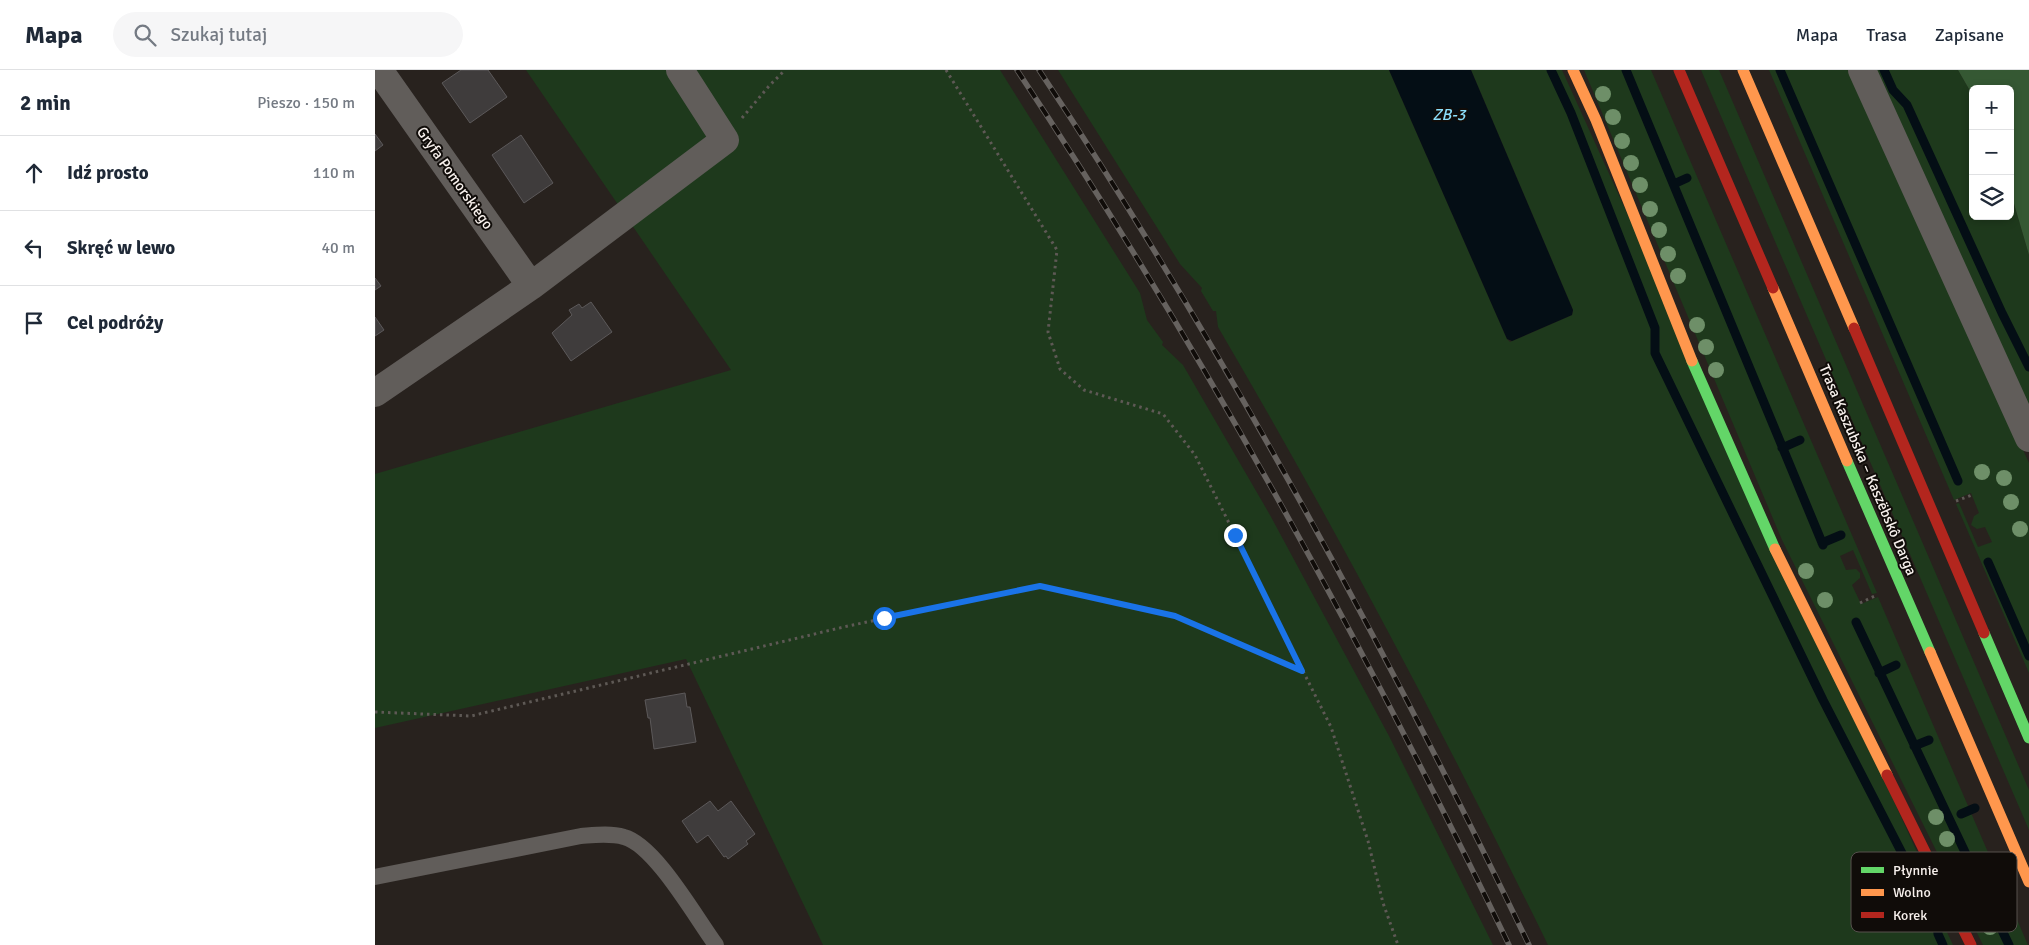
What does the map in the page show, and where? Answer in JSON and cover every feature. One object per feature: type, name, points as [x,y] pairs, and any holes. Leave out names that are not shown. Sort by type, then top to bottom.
[{"type":"main road","points":[[1573,70],[1596,120],[1715,416],[1763,524],[1925,852]]},
{"type":"main road","name":"Trasa Kaszubska – Kaszëbskô Darga","points":[[1679,70],[2016,852]]},
{"type":"main road","points":[[1743,70],[2029,738]]},
{"type":"main road","name":"Trasa Kaszubska – Kaszëbskô Darga","points":[[2017,854],[2029,882]]},
{"type":"main road","points":[[1965,932],[1971,945]]},
{"type":"street","name":"Gryfa Pomorskiego","points":[[379,70],[531,286]]},
{"type":"street","points":[[375,393],[531,286],[725,140],[680,70]]},
{"type":"street","points":[[1862,70],[2029,438]]},
{"type":"lane","points":[[375,877],[581,836],[603,835],[624,837],[640,845],[655,859],[715,945]]},
{"type":"path","points":[[725,140],[769,86],[785,70]]},
{"type":"path","points":[[946,70],[1057,250],[1048,332],[1060,369],[1084,390],[1163,414],[1195,455],[1331,727],[1368,841],[1383,903],[1398,945]]},
{"type":"path","points":[[1955,502],[1972,495]]},
{"type":"path","points":[[375,712],[471,716],[847,626],[1040,586],[1175,616],[1302,671]]},
{"type":"path","points":[[1860,602],[1877,595]]},
{"type":"green space","points":[[526,70],[1000,70],[1140,293],[1147,320],[1163,342],[1162,345],[1183,365],[1270,515],[1389,736],[1493,945],[823,945],[686,659],[375,728],[375,474],[731,370]]},
{"type":"green space","points":[[1058,70],[1389,70],[1507,339],[1510,342],[1572,315],[1573,310],[1471,70],[1562,70],[1917,852],[1851,852],[1851,932],[1947,932],[1953,945],[1548,945],[1470,788],[1389,633],[1305,479],[1218,327],[1216,311],[1213,311],[1201,291],[1202,288],[1180,264]]},
{"type":"green space","points":[[1584,70],[1651,70],[1877,593],[1872,594],[1853,550],[1840,556],[1846,570],[1856,569],[1860,573],[1860,578],[1852,585],[1861,604],[1878,597],[1988,852],[1937,852],[1782,540]]},
{"type":"green space","points":[[1701,70],[1719,70],[2029,790],[2029,830]]},
{"type":"green space","points":[[1769,70],[1851,70],[2029,463],[2029,673],[1956,504],[1959,503],[1978,547],[1992,542],[1985,527],[1977,529],[1971,525],[1974,516],[1979,513],[1971,493],[1954,500]]},
{"type":"green space","points":[[1874,70],[1958,70],[1969,89],[1969,220],[2014,220],[2014,204],[2029,255],[2029,413]]},
{"type":"green space","points":[[1958,70],[2029,70],[2029,255],[2014,204],[2014,85],[1969,85],[1969,89]]},
{"type":"green space","points":[[2017,919],[2028,945],[1983,945],[1977,932],[2017,932]]},
{"type":"water","name":"ZB-3","points":[[1389,70],[1471,70],[1573,310],[1572,315],[1512,341],[1507,339]]},
{"type":"building","points":[[461,70],[488,70],[507,97],[470,123],[442,83]]},
{"type":"building","points":[[375,134],[383,145],[375,151]]},
{"type":"building","points":[[521,135],[553,183],[524,203],[492,155]]},
{"type":"building","points":[[375,278],[381,286],[375,290]]},
{"type":"building","points":[[591,302],[612,332],[571,361],[552,333],[572,315],[569,310],[579,304],[582,308]]},
{"type":"building","points":[[375,317],[384,330],[375,336]]},
{"type":"building","points":[[685,693],[687,707],[690,707],[696,742],[654,749],[650,718],[648,718],[645,700]]},
{"type":"building","points":[[710,801],[718,811],[731,801],[755,834],[746,841],[748,844],[728,859],[726,856],[724,857],[708,835],[697,843],[682,821]]},
{"type":"waterway","points":[[1551,70],[1571,113],[1655,328],[1655,353],[1823,700],[1901,852]]},
{"type":"waterway","points":[[1626,70],[1823,545]]},
{"type":"waterway","points":[[1780,70],[1958,481]]},
{"type":"waterway","points":[[1884,70],[1893,90],[1907,105],[2002,313],[2029,367]]},
{"type":"waterway","points":[[1676,183],[1687,178]]},
{"type":"waterway","points":[[1782,448],[1800,440]]},
{"type":"waterway","points":[[1822,543],[1841,535]]},
{"type":"waterway","points":[[1988,562],[2029,656]]},
{"type":"waterway","points":[[1856,622],[1965,852]]},
{"type":"waterway","points":[[1879,673],[1896,665]]},
{"type":"waterway","points":[[1914,746],[1929,740]]},
{"type":"waterway","points":[[1961,814],[1975,808]]},
{"type":"waterway","points":[[1938,932],[1943,945]]},
{"type":"waterway","points":[[2003,932],[2009,945]]},
{"type":"railway","points":[[1017,70],[1152,282],[1278,499],[1397,721],[1509,945]]},
{"type":"railway","points":[[1039,70],[1173,282],[1299,499],[1417,720],[1529,945]]},
{"type":"traffic: fast","points":[[1692,361],[1775,549]]},
{"type":"traffic: fast","points":[[1847,461],[1930,652]]},
{"type":"traffic: fast","points":[[1984,633],[2029,738]]},
{"type":"traffic: slow","points":[[1573,70],[1596,120],[1692,361]]},
{"type":"traffic: slow","points":[[1743,70],[1854,328]]},
{"type":"traffic: slow","points":[[1773,288],[1847,461]]},
{"type":"traffic: slow","points":[[1775,549],[1887,775]]},
{"type":"traffic: slow","points":[[1930,652],[2016,852]]},
{"type":"traffic: slow","points":[[2017,854],[2029,882]]},
{"type":"traffic: jam","points":[[1679,70],[1773,288]]},
{"type":"traffic: jam","points":[[1854,328],[1984,633]]},
{"type":"traffic: jam","points":[[1887,775],[1925,852]]},
{"type":"traffic: jam","points":[[1965,932],[1971,945]]},
{"type":"route","points":[[884,618],[1040,586],[1175,616],[1302,671],[1235,535]]}]
